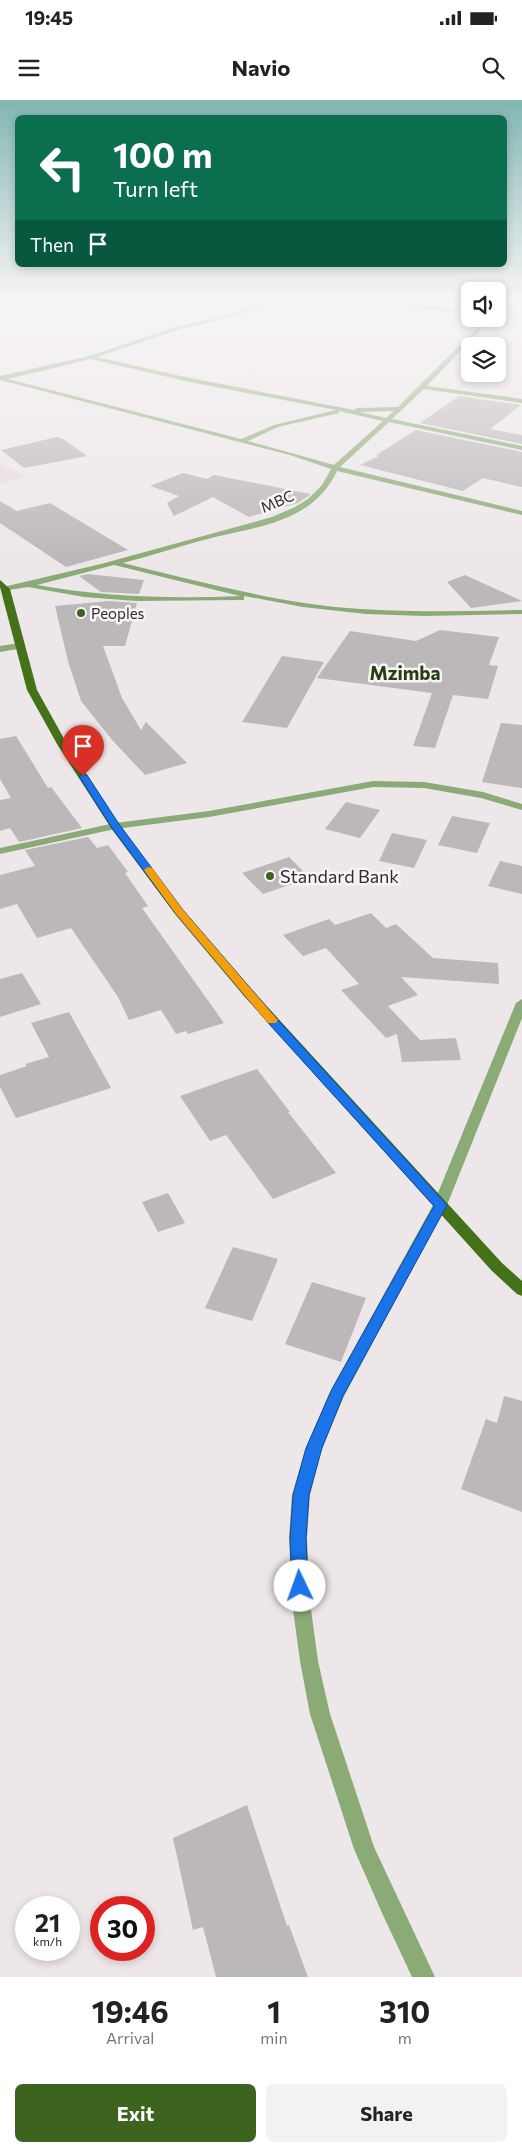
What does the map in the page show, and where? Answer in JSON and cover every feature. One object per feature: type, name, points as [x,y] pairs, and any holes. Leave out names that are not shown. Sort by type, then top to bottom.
[{"type":"main road","points":[[3,586],[32,690],[62,744],[115,826],[179,912],[248,993],[497,1267],[522,1290]]},
{"type":"street","points":[[26,385],[242,441],[335,468],[522,513]]},
{"type":"street","points":[[214,385],[345,411],[386,422],[522,448]]},
{"type":"street","name":"MBC","points":[[3,586],[27,585],[114,563],[267,521],[298,509],[318,495],[329,482],[335,468],[426,385]]},
{"type":"street","points":[[424,387],[522,401]]},
{"type":"street","points":[[242,441],[276,426],[345,411],[400,410]]},
{"type":"street","points":[[114,563],[253,597],[365,612],[422,615],[522,612]]},
{"type":"street","points":[[27,585],[56,591],[142,600],[192,601],[253,597]]},
{"type":"street","points":[[0,649],[20,646]]},
{"type":"street","points":[[0,851],[115,826],[209,814],[373,784],[424,785],[483,795],[522,807]]},
{"type":"street","points":[[424,1977],[389,1906],[364,1849],[320,1714],[309,1661],[301,1602],[298,1538],[301,1495],[314,1448],[333,1403],[440,1205],[522,1003]]},
{"type":"shaded area","points":[[0,464],[25,476],[0,485]]},
{"type":"building","points":[[459,396],[521,405],[490,429],[522,435],[522,444],[420,423]]},
{"type":"building","points":[[416,430],[522,452],[522,487],[483,478],[463,491],[360,465],[379,456],[376,455]]},
{"type":"building","points":[[57,437],[63,439],[87,456],[24,468],[1,450]]},
{"type":"building","points":[[183,473],[207,479],[214,475],[311,494],[298,503],[249,517],[213,497],[174,516],[167,503],[179,496],[150,486]]},
{"type":"building","points":[[0,501],[17,511],[50,503],[128,550],[66,567],[0,523]]},
{"type":"building","points":[[88,574],[144,580],[139,594],[101,592],[79,576]]},
{"type":"building","points":[[465,575],[522,601],[471,608],[447,582]]},
{"type":"building","points":[[109,601],[137,603],[125,646],[103,646],[122,698],[141,730],[146,722],[187,763],[145,775],[113,741],[81,701],[68,661],[55,606]]},
{"type":"building","points":[[440,630],[499,637],[489,665],[498,666],[488,699],[453,695],[435,748],[413,746],[432,693],[317,678],[350,631],[416,641]]},
{"type":"building","points":[[282,656],[324,662],[287,728],[242,722]]},
{"type":"building","points":[[501,723],[522,725],[522,788],[482,782]]},
{"type":"building","points":[[16,736],[48,788],[51,787],[82,828],[19,842],[10,828],[0,831],[0,800],[11,798],[0,779],[0,739]]},
{"type":"building","points":[[346,802],[380,810],[360,838],[325,829]]},
{"type":"building","points":[[452,816],[490,823],[477,853],[438,845]]},
{"type":"building","points":[[392,833],[427,840],[414,868],[379,861]]},
{"type":"building","points":[[88,837],[97,848],[108,845],[128,872],[125,873],[148,906],[142,908],[224,1023],[188,1034],[186,1031],[176,1034],[161,1010],[129,1020],[118,997],[71,928],[37,938],[17,904],[0,909],[0,875],[35,866],[25,850]]},
{"type":"building","points":[[289,857],[310,878],[263,894],[242,873]]},
{"type":"building","points":[[500,861],[522,866],[522,894],[488,886]]},
{"type":"building","points":[[371,913],[386,928],[396,924],[433,958],[498,963],[499,984],[401,977],[418,995],[388,1006],[420,1040],[456,1038],[461,1060],[402,1062],[397,1034],[386,1038],[341,990],[359,984],[326,948],[303,956],[283,935],[329,919],[335,925]]},
{"type":"building","points":[[22,973],[41,1004],[0,1017],[0,979]]},
{"type":"building","points":[[69,1012],[111,1088],[16,1118],[0,1087],[0,1075],[27,1066],[25,1064],[49,1057],[31,1023]]},
{"type":"building","points":[[257,1069],[336,1173],[273,1199],[226,1135],[210,1141],[180,1096]]},
{"type":"building","points":[[168,1193],[185,1223],[158,1232],[142,1202]]},
{"type":"building","points":[[233,1247],[278,1259],[252,1321],[205,1308]]},
{"type":"building","points":[[312,1282],[366,1298],[341,1362],[285,1344]]},
{"type":"building","points":[[504,1396],[522,1401],[522,1512],[461,1489],[486,1419],[497,1423]]},
{"type":"building","points":[[247,1805],[287,1926],[289,1925],[308,1977],[216,1977],[203,1927],[193,1930],[173,1838]]},
{"type":"slow traffic","points":[[148,870],[179,912],[272,1020]]},
{"type":"place","name":"Peoples","points":[[81,613]]},
{"type":"place","name":"Standard Bank","points":[[270,876]]},
{"type":"district","name":"Mzimba","points":[[405,672]]},
{"type":"route","points":[[83,776],[115,826],[179,912],[274,1023],[440,1205],[337,1394],[314,1448],[301,1495],[298,1538],[300,1586]]}]
